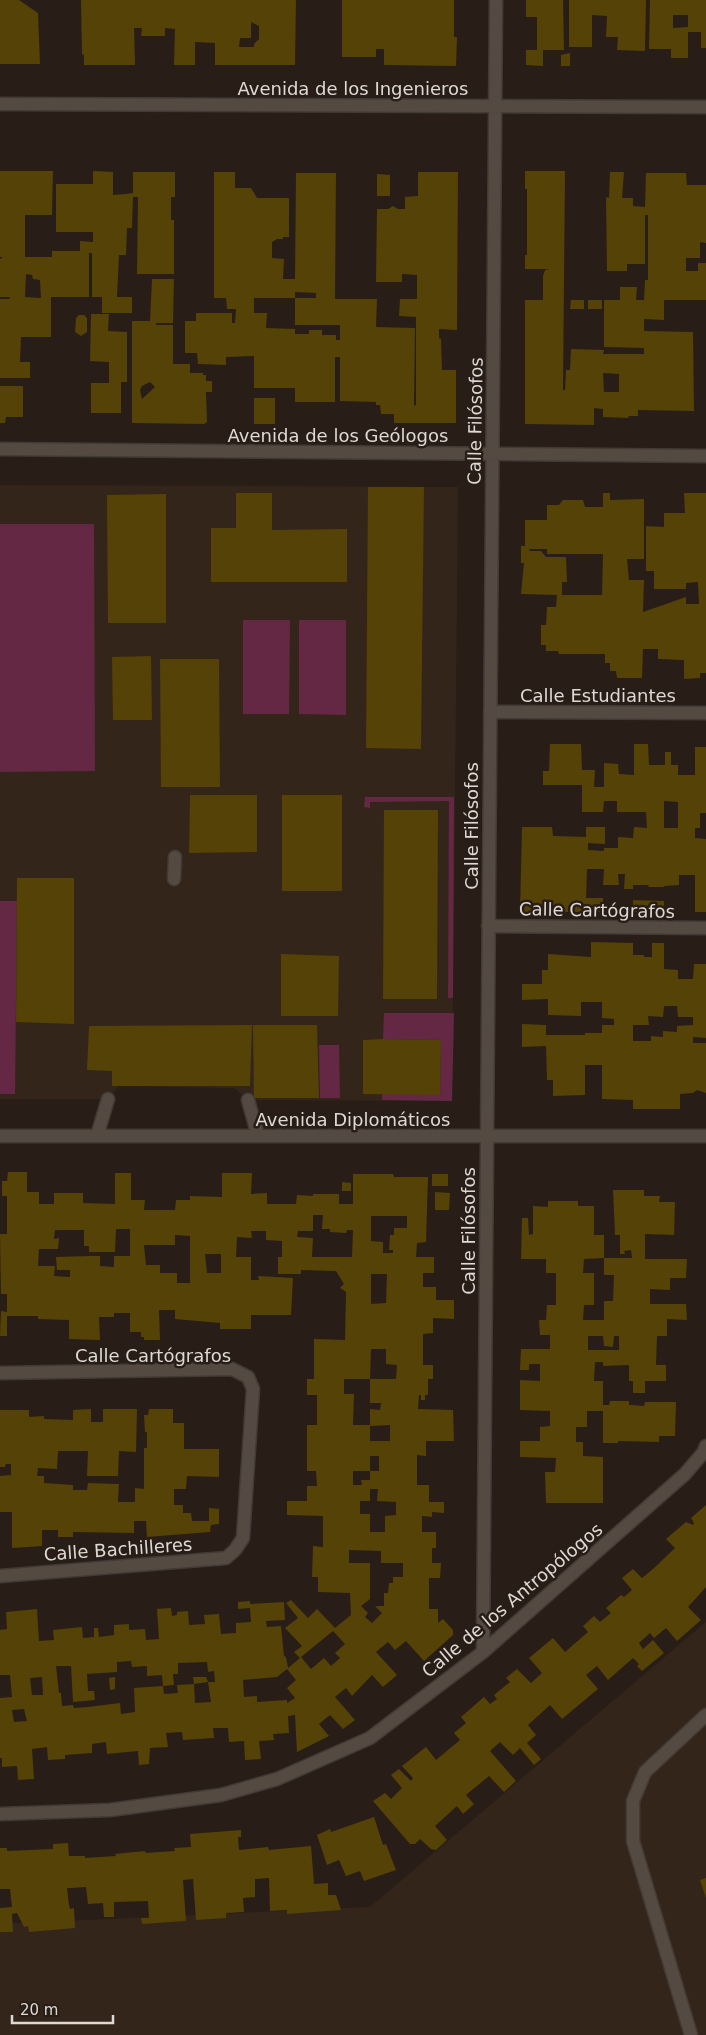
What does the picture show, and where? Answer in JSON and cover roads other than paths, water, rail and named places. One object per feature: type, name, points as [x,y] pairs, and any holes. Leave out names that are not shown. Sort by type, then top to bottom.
[{"type":"street","name":"Calle Filósofos","points":[[483,1652],[496,0]]},
{"type":"street","name":"Avenida de los Ingenieros","points":[[0,104],[706,107]]},
{"type":"street","name":"Avenida de los Geólogos","points":[[0,449],[706,456]]},
{"type":"street","name":"Calle Estudiantes","points":[[490,712],[706,713]]},
{"type":"street","points":[[174,879],[175,857]]},
{"type":"street","name":"Calle Cartógrafos","points":[[488,926],[706,928]]},
{"type":"street","points":[[96,1136],[108,1099]]},
{"type":"street","points":[[248,1100],[258,1136]]},
{"type":"street","name":"Avenida Diplomáticos","points":[[0,1136],[706,1136]]},
{"type":"street","name":"Calle Cartógrafos","points":[[0,1373],[232,1368],[248,1377],[253,1388],[243,1538],[236,1550]]},
{"type":"street","name":"Calle de los Antropólogos","points":[[0,1814],[110,1810],[221,1794],[277,1779],[370,1738],[483,1652],[685,1474],[703,1453],[706,1446]]},
{"type":"street","name":"Calle Bachilleres","points":[[0,1576],[226,1558],[236,1550]]},
{"type":"street","points":[[691,2035],[633,1841],[633,1801],[646,1772],[706,1715]]}]
